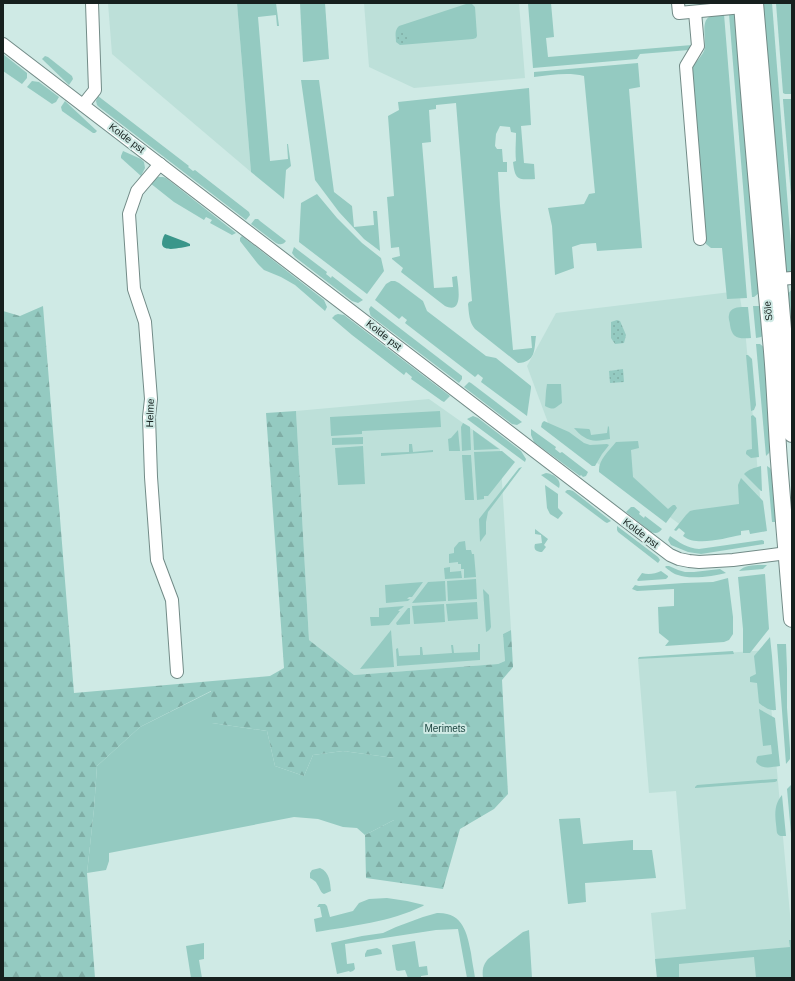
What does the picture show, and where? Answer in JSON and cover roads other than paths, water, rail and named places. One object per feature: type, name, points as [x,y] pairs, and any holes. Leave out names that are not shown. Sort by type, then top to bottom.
[{"type":"main road","name":"Sõle","points":[[747,4],[779,279],[786,416],[779,461],[792,619]]},
{"type":"main road","name":"Sõle","points":[[786,416],[792,434]]},
{"type":"street","points":[[83,105],[95,90],[92,3]]},
{"type":"street","points":[[678,3],[679,13],[747,4]]},
{"type":"street","points":[[695,12],[698,46],[686,66],[700,239]]},
{"type":"street","name":"Kolde pst","points":[[3,44],[670,555],[679,559],[699,562],[733,560],[787,553]]},
{"type":"street","name":"Helme","points":[[160,164],[137,191],[129,214],[134,289],[146,322],[151,399],[149,417],[151,477],[157,560],[172,600],[177,672]]},
{"type":"park label","name":"Merimets","points":[[445,728]]}]
